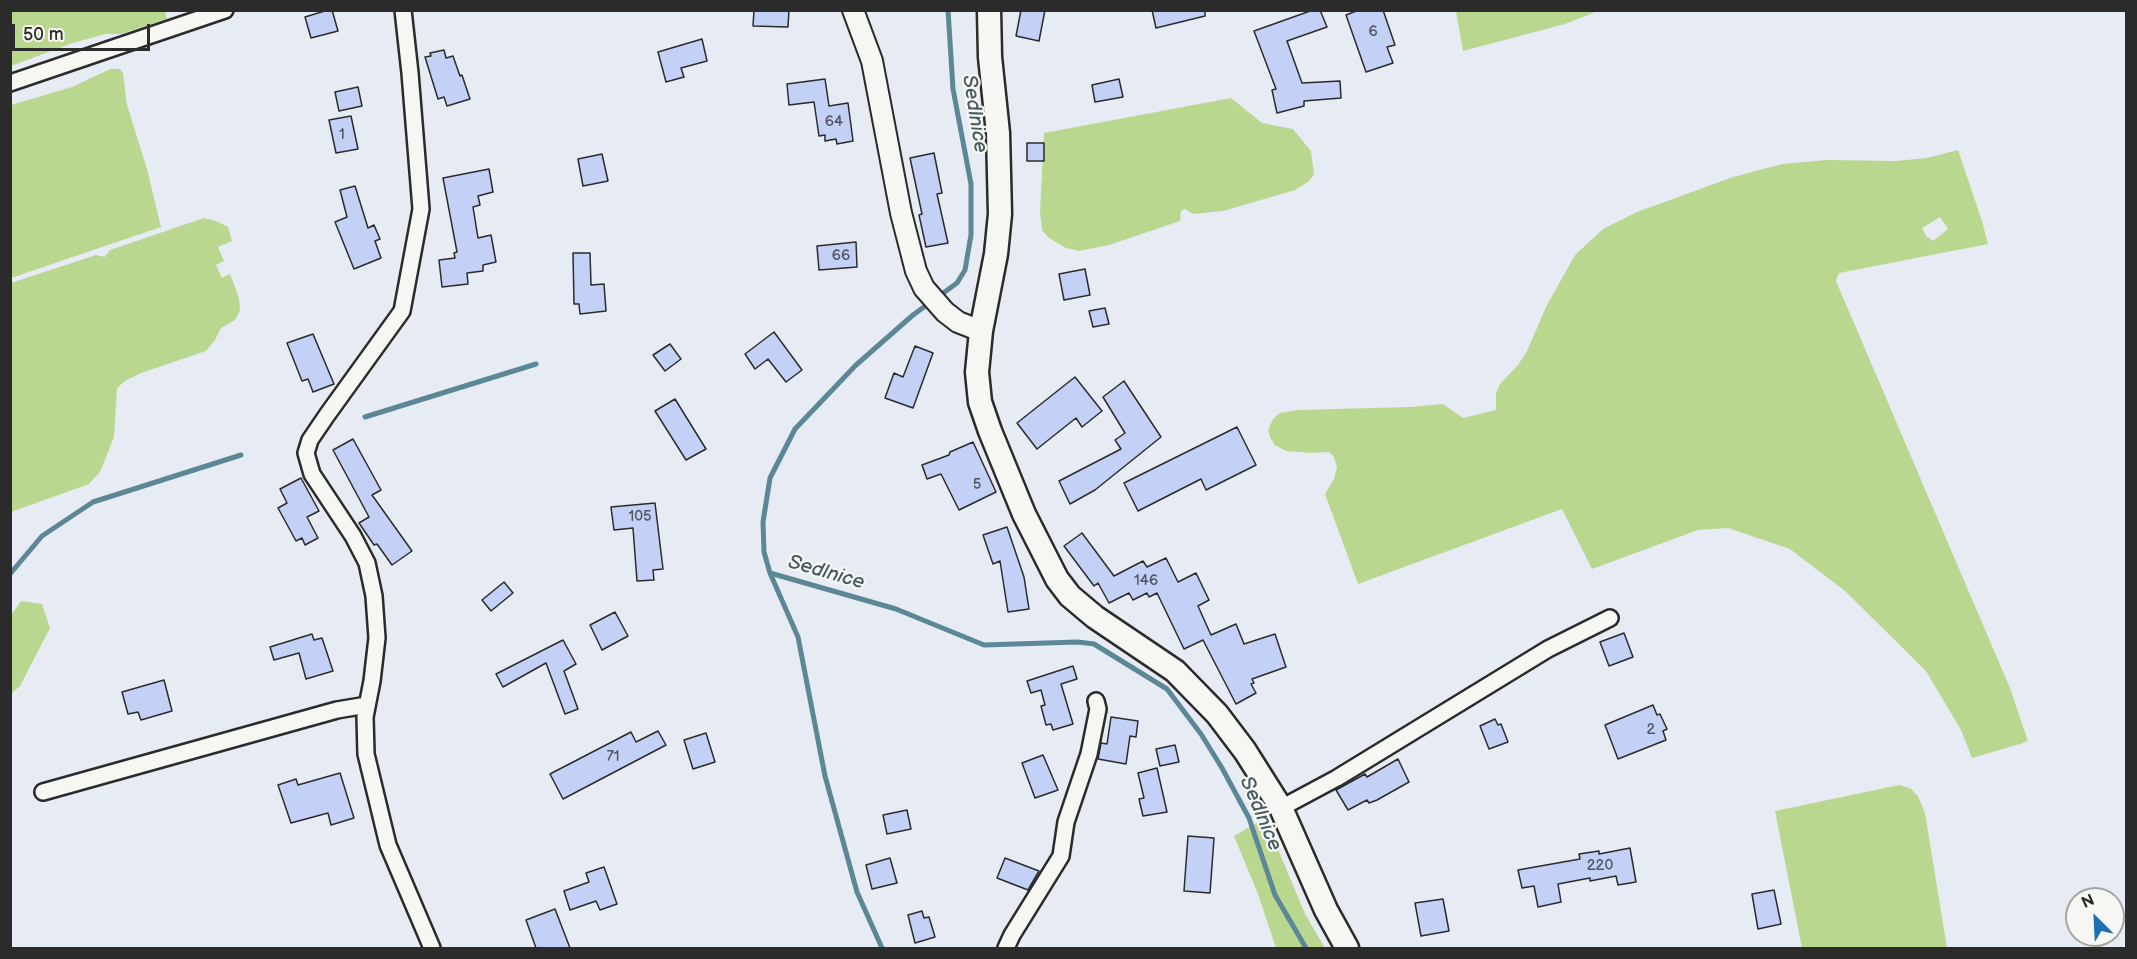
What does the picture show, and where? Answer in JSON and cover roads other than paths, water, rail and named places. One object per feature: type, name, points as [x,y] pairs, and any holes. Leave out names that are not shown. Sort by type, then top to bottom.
[{"type":"main road","points":[[989,10],[990,50],[998,133],[1000,214],[996,254],[981,331],[977,372],[984,414],[1024,514],[1057,579],[1070,596],[1087,611],[1162,661],[1190,684],[1231,732],[1281,808],[1326,910],[1347,948]]},
{"type":"street","points":[[10,83],[225,10]]},
{"type":"street","points":[[403,10],[421,209],[402,310],[310,440],[306,453],[312,474],[353,536],[367,563],[374,596],[376,638],[365,717],[366,754],[388,845],[432,948]]},
{"type":"street","points":[[853,10],[872,61],[907,239],[916,272],[924,288],[953,319],[981,331]]},
{"type":"street","points":[[1281,808],[1337,778],[1548,649],[1610,618]]},
{"type":"street","points":[[1006,948],[1061,856],[1066,822],[1089,754],[1098,710],[1096,701]]},
{"type":"street","points":[[43,792],[337,710],[367,705]]},
{"type":"waterway","name":"Sedlnice","points":[[948,10],[953,89],[971,184],[971,235],[965,270],[957,283],[913,315],[856,365],[795,429],[770,478],[763,522],[764,552],[770,573],[896,609],[984,645],[1078,642],[1094,644],[1167,689],[1201,734],[1249,818],[1275,895],[1306,948]]},
{"type":"waterway","points":[[365,417],[536,364]]},
{"type":"waterway","points":[[10,574],[42,536],[93,502],[241,455]]},
{"type":"waterway","points":[[770,573],[798,637],[825,776],[857,892],[882,948]]}]
